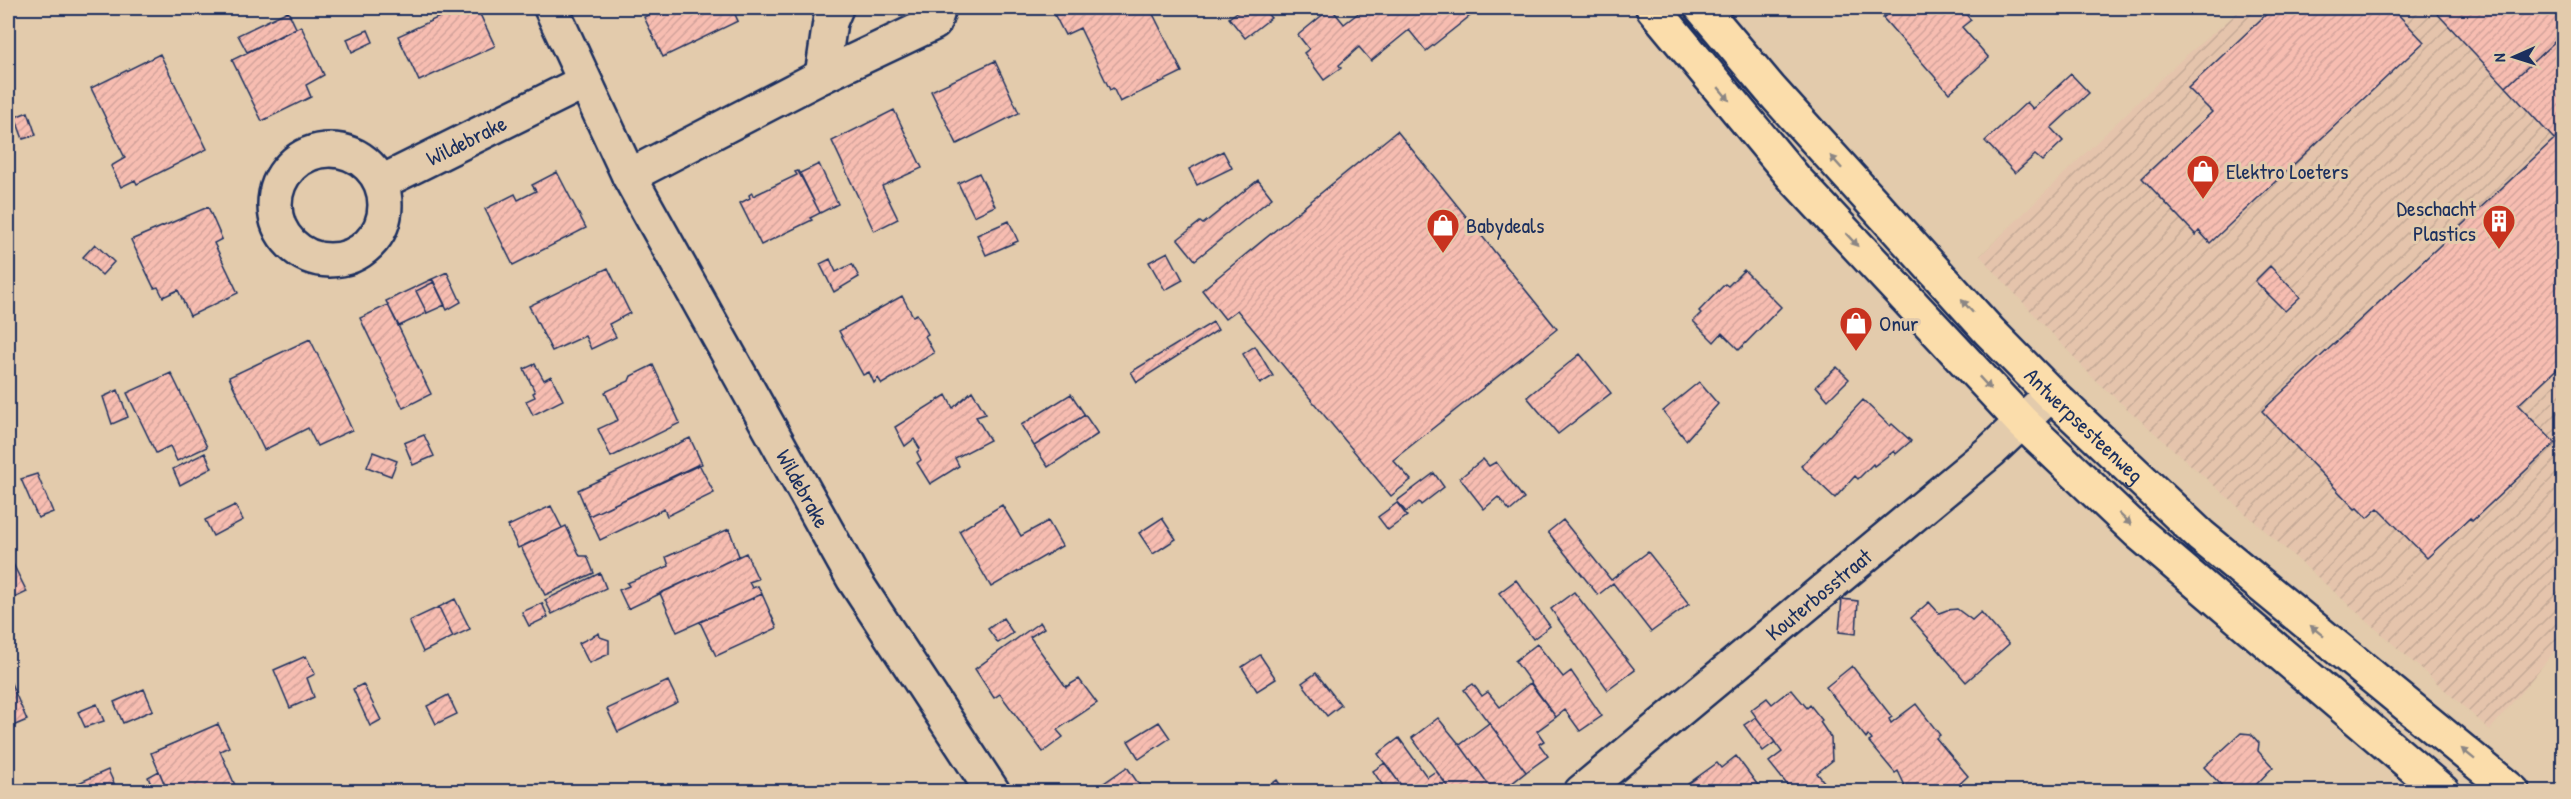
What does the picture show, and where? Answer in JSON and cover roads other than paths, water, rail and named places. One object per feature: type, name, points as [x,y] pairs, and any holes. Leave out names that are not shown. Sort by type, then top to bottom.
[{"type":"main road","name":"Antwerpsesteenweg","points":[[1653,8],[1795,179],[2022,422],[2138,532],[2443,792]]},
{"type":"main road","name":"Antwerpsesteenweg","points":[[1702,8],[1770,89],[1981,322],[2051,394],[2201,536],[2513,792]]},
{"type":"street","name":"Wildebrake","points":[[550,8],[629,176],[853,578],[993,792]]},
{"type":"street","points":[[822,76],[830,22],[836,8]]},
{"type":"street","points":[[629,176],[822,76],[934,23],[939,8]]},
{"type":"street","name":"Wildebrake","points":[[382,182],[584,82]]},
{"type":"street","name":"Kouterbosstraat","points":[[1581,792],[1982,459],[2051,394]]},
{"type":"place","name":"Elektro Loeters","points":[[2203,200]]},
{"type":"place","name":"Deschacht Plastics","points":[[2499,250]]},
{"type":"place","name":"Babydeals","points":[[1443,254]]},
{"type":"place","name":"Onur","points":[[1856,352]]}]
